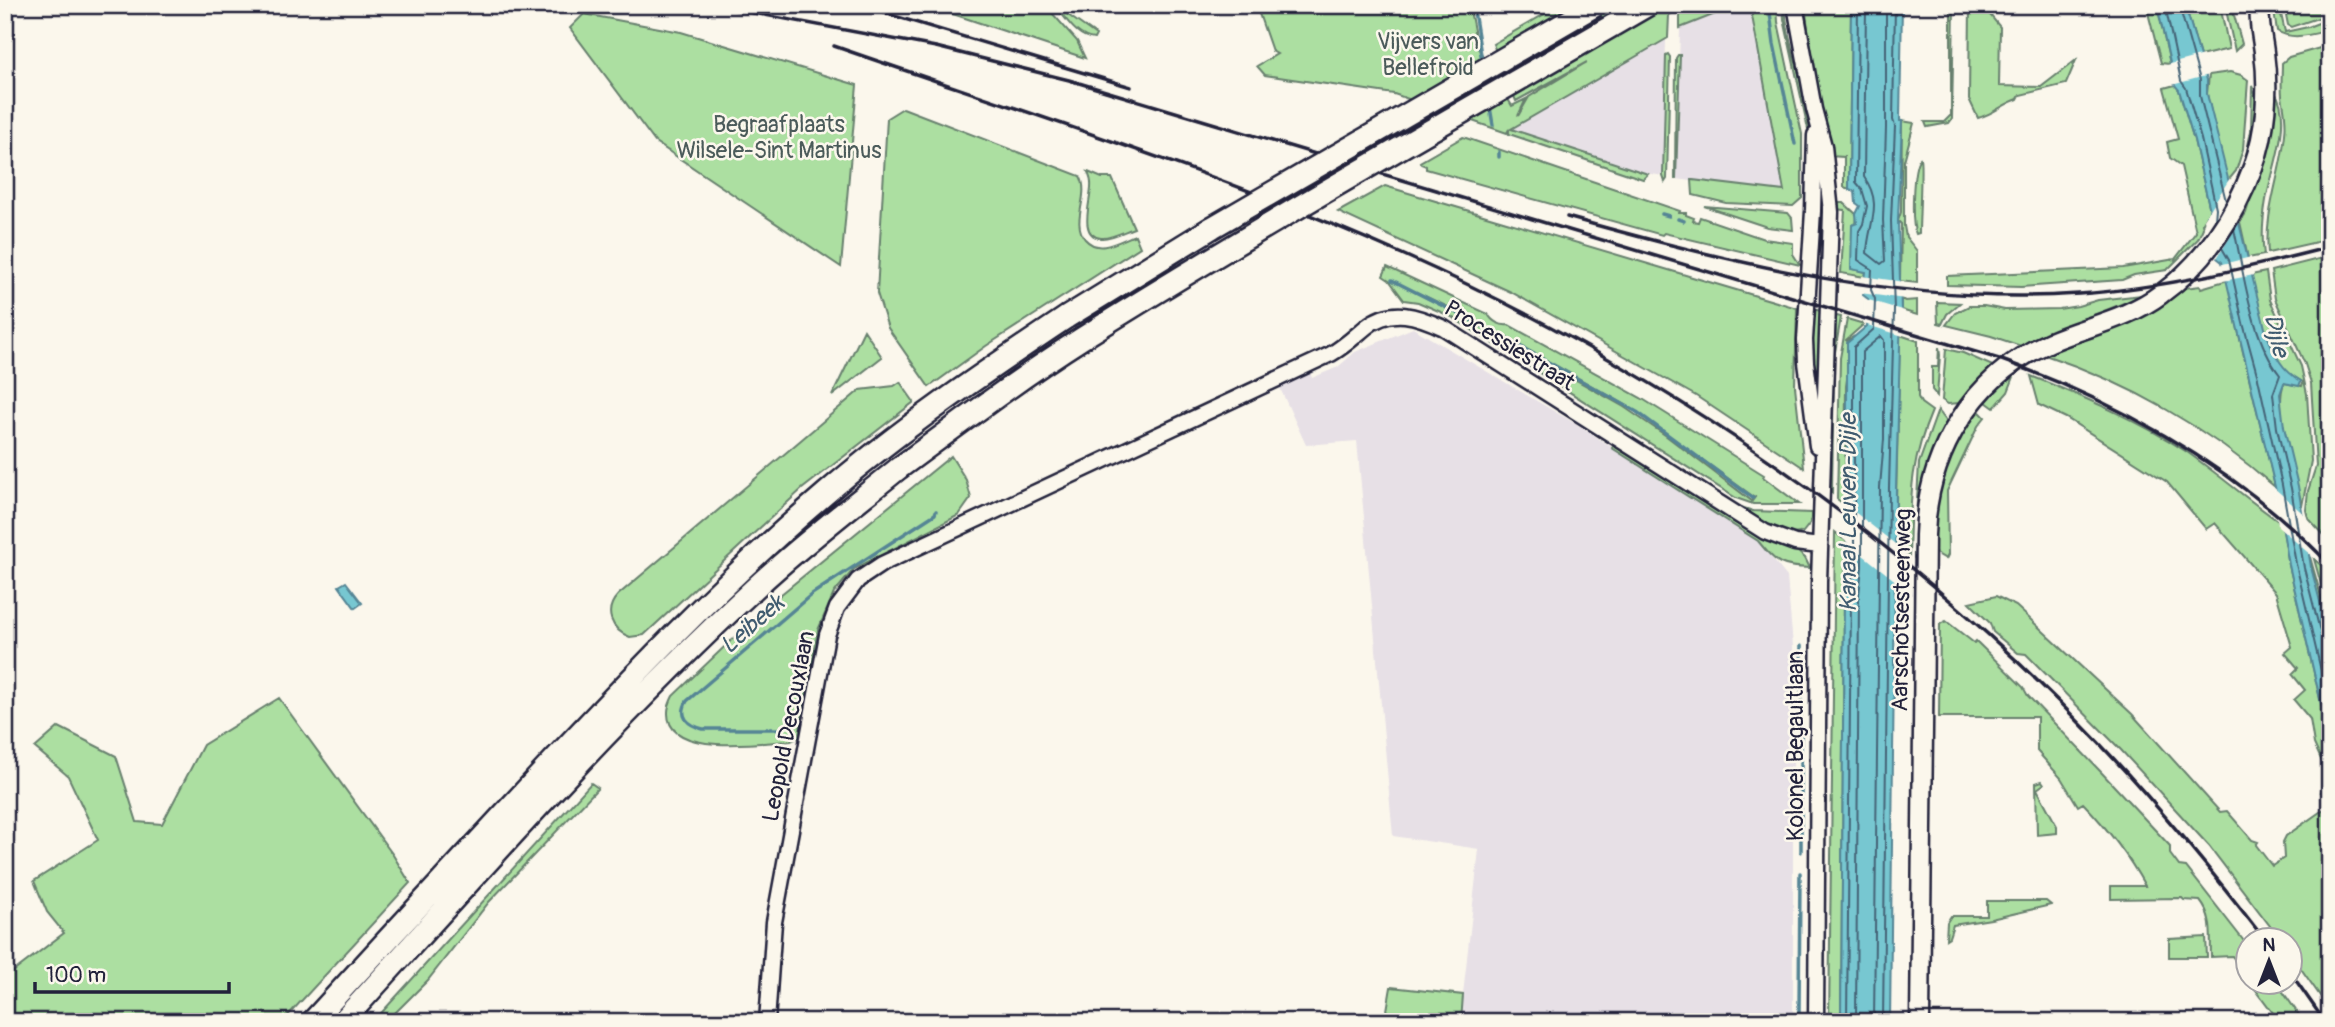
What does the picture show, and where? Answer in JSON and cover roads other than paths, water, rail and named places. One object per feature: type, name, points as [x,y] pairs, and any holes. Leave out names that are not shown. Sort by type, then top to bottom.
[{"type":"highway","points":[[312,1022],[612,698],[755,557],[824,495],[882,448],[983,374],[1078,310],[1213,227],[1595,5]]},
{"type":"highway","points":[[342,1022],[625,715],[692,648],[758,585],[899,468],[981,407],[1079,340],[1226,251],[1648,5]]},
{"type":"main road","name":"Aarschotsesteenweg","points":[[1920,1022],[1924,535],[1928,495],[1940,456],[1959,420],[1975,398],[2012,365],[2047,344],[2127,314],[2160,295],[2185,275],[2229,219],[2246,184],[2261,137],[2265,109],[2264,53],[2259,13],[2247,5]]},
{"type":"street","name":"Kolonel Begaultlaan","points":[[1795,5],[1814,109],[1824,146],[1831,212],[1825,428],[1821,471],[1816,1022]]},
{"type":"street","name":"Kolonel Begaultlaan","points":[[1814,109],[1814,198],[1805,340],[1821,471]]},
{"type":"street","name":"Processiestraat","points":[[1016,501],[1331,354],[1381,318],[1404,314],[1423,318],[1444,328],[1765,532],[1795,543],[1821,546]]},
{"type":"street","name":"Leopold Decouxlaan","points":[[767,1022],[774,922],[783,867],[827,635],[837,608],[858,580],[882,564],[1016,501]]},
{"type":"water","name":"Kanaal Leuven-Dijle","points":[[1851,5],[1902,5],[1902,121],[1898,221],[1901,310],[1896,487],[1890,1022],[1841,1022],[1847,343],[1867,326],[1868,299],[1863,295],[1866,272],[1851,269],[1852,225],[1857,223],[1856,214],[1860,206],[1856,203],[1855,191],[1849,189]]},
{"type":"water","points":[[2157,5],[2185,5],[2207,80],[2207,94],[2266,332],[2283,366],[2301,381],[2299,386],[2284,383],[2280,394],[2311,567],[2330,640],[2330,742],[2289,565],[2275,487],[2222,262],[2217,258],[2207,215],[2210,210],[2194,140],[2179,90],[2175,85]]},
{"type":"water","points":[[346,582],[362,603],[355,608],[339,586]]},
{"type":"waterway","name":"Leibeek","points":[[1473,5],[1482,61]]},
{"type":"waterway","points":[[1769,5],[1774,44],[1795,144]]},
{"type":"waterway","name":"Leibeek","points":[[1490,107],[1493,125]]},
{"type":"waterway","name":"Leibeek","points":[[1499,152],[1499,157]]},
{"type":"waterway","points":[[1662,214],[1669,216]]},
{"type":"waterway","points":[[1678,219],[1684,221]]},
{"type":"waterway","points":[[1392,280],[1496,333],[1637,412],[1753,498]]},
{"type":"waterway","name":"Leibeek","points":[[778,729],[703,729],[686,720],[684,707],[687,701],[812,594],[936,511]]},
{"type":"waterway","points":[[1801,646],[1801,720]]},
{"type":"waterway","points":[[1801,733],[1801,852]]},
{"type":"waterway","points":[[1799,1014],[1800,873]]},
{"type":"railway","points":[[711,5],[936,47],[1069,80],[1999,359],[2091,397],[2177,442],[2257,498],[2330,565]]},
{"type":"railway","points":[[858,5],[1131,87]]},
{"type":"railway","points":[[834,46],[1120,144],[1333,224],[1499,300],[1593,350],[1685,405],[1774,464],[1860,527],[1943,595],[2022,666],[2142,790],[2254,926]]},
{"type":"railway","points":[[1567,217],[1693,251],[1820,278],[1949,294],[2014,296],[2111,291],[2205,276],[2330,247]]},
{"type":"railway","points":[[2304,992],[2325,1022]]},
{"type":"park label","name":"Vijvers van Bellefroid","points":[[1428,54]]},
{"type":"park label","name":"Begraafplaats Wilsele-Sint Martinus","points":[[779,137]]},
{"type":"water label","name":"Dijle","points":[[2277,335]]}]
